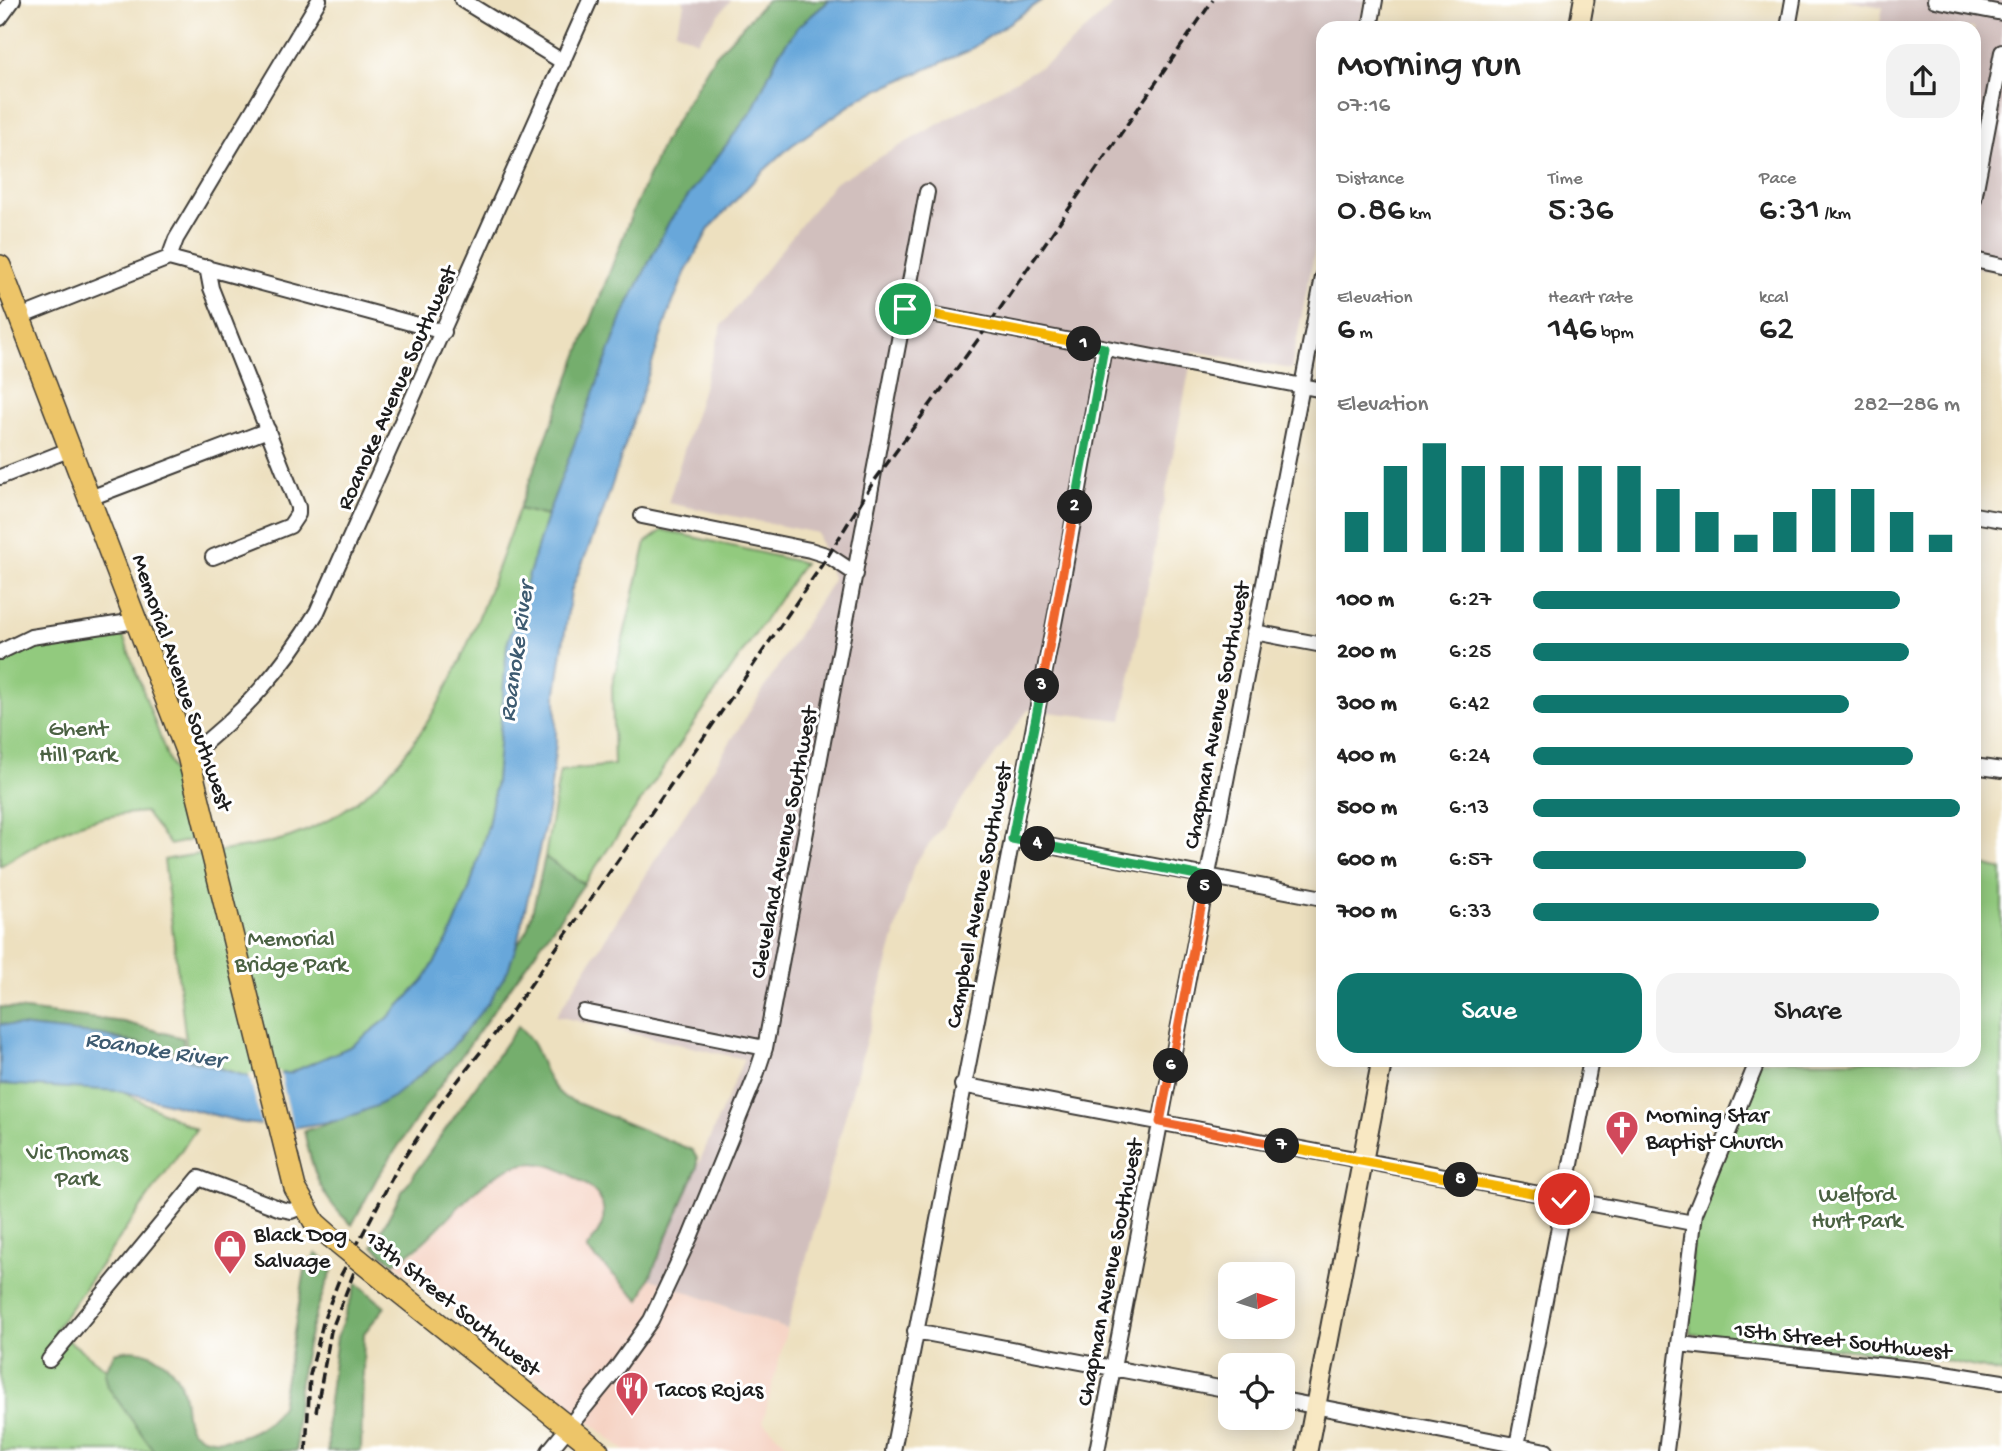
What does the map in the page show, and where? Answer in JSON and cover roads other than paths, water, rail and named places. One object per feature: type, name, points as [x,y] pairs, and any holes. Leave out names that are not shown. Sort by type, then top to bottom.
[{"type":"main road","points":[[1580,21],[1584,0]]},
{"type":"main road","name":"Memorial Avenue Southwest","points":[[0,266],[188,756],[205,813],[290,1169],[304,1206]]},
{"type":"main road","points":[[1307,1451],[1381,1067]]},
{"type":"main road","name":"13th Street Southwest","points":[[304,1206],[331,1237],[598,1451]]},
{"type":"street","points":[[0,18],[13,0]]},
{"type":"street","points":[[169,258],[176,239],[319,0]]},
{"type":"street","points":[[462,0],[563,62]]},
{"type":"street","name":"Roanoke Avenue Southwest","points":[[188,756],[260,695],[298,644],[333,580],[590,0]]},
{"type":"street","points":[[1371,21],[1375,0]]},
{"type":"street","points":[[1789,21],[1793,0]]},
{"type":"street","points":[[1935,0],[2002,13]]},
{"type":"street","points":[[1981,162],[2002,52]]},
{"type":"street","name":"Cleveland Avenue Southwest","points":[[549,1451],[651,1320],[690,1237],[765,1048],[927,192]]},
{"type":"street","points":[[20,317],[169,258],[444,332]]},
{"type":"street","points":[[1981,262],[2002,266]]},
{"type":"street","points":[[207,267],[211,288],[298,507],[298,514],[290,526],[213,557]]},
{"type":"street","points":[[905,309],[1316,388]]},
{"type":"street","name":"Chapman Avenue Southwest","points":[[1097,1451],[1316,313]]},
{"type":"street","name":"Campbell Avenue Southwest","points":[[893,1451],[1104,348]]},
{"type":"street","points":[[90,498],[268,430]]},
{"type":"street","points":[[0,477],[71,449]]},
{"type":"street","points":[[642,516],[810,550],[829,556],[856,574]]},
{"type":"street","points":[[1981,516],[2002,520]]},
{"type":"street","points":[[0,652],[31,637],[136,621]]},
{"type":"street","points":[[1254,632],[1316,644]]},
{"type":"street","points":[[1981,767],[2001,770]]},
{"type":"street","points":[[1012,839],[1316,897]]},
{"type":"street","points":[[584,1012],[765,1048]]},
{"type":"street","points":[[1517,1448],[1590,1067]]},
{"type":"street","points":[[1666,1451],[1693,1223],[1755,1067]]},
{"type":"street","points":[[962,1085],[1693,1223]]},
{"type":"street","points":[[48,1360],[200,1178],[281,1209],[291,1211],[304,1206]]},
{"type":"street","points":[[915,1331],[1218,1388]]},
{"type":"street","name":"15th Street Southwest","points":[[1679,1345],[1932,1371],[2002,1382]]},
{"type":"street","points":[[1295,1402],[1517,1448],[1546,1451]]},
{"type":"water","name":"Roanoke River","points":[[830,0],[1042,0],[968,51],[862,97],[791,146],[759,175],[709,229],[685,273],[669,312],[602,515],[571,591],[556,692],[556,743],[548,812],[517,944],[508,970],[489,1002],[448,1052],[393,1097],[341,1120],[291,1128],[245,1123],[121,1091],[0,1084],[0,1024],[102,1035],[249,1077],[290,1073],[352,1046],[387,1019],[424,980],[450,936],[469,890],[488,826],[496,781],[507,645],[547,516],[624,313],[669,222],[753,109],[779,53],[799,26]]},
{"type":"railway","points":[[306,1451],[310,1375],[324,1319],[340,1277],[398,1167],[442,1101],[508,1017],[707,733],[828,556],[872,484],[988,326],[1213,0]]},
{"type":"railway","points":[[316,1412],[331,1331],[362,1252]]},
{"type":"place","name":"Morning Star Baptist Church","points":[[1622,1157]]},
{"type":"place","name":"Black Dog Salvage","points":[[230,1276]]},
{"type":"place","name":"Tacos Rojas","points":[[632,1418]]},
{"type":"park label","name":"Ghent Hill Park","points":[[78,740]]},
{"type":"park label","name":"Memorial Bridge Park","points":[[291,950]]},
{"type":"park label","name":"Vic Thomas Park","points":[[77,1164]]},
{"type":"park label","name":"Welford Hurt Park","points":[[1857,1206]]}]
